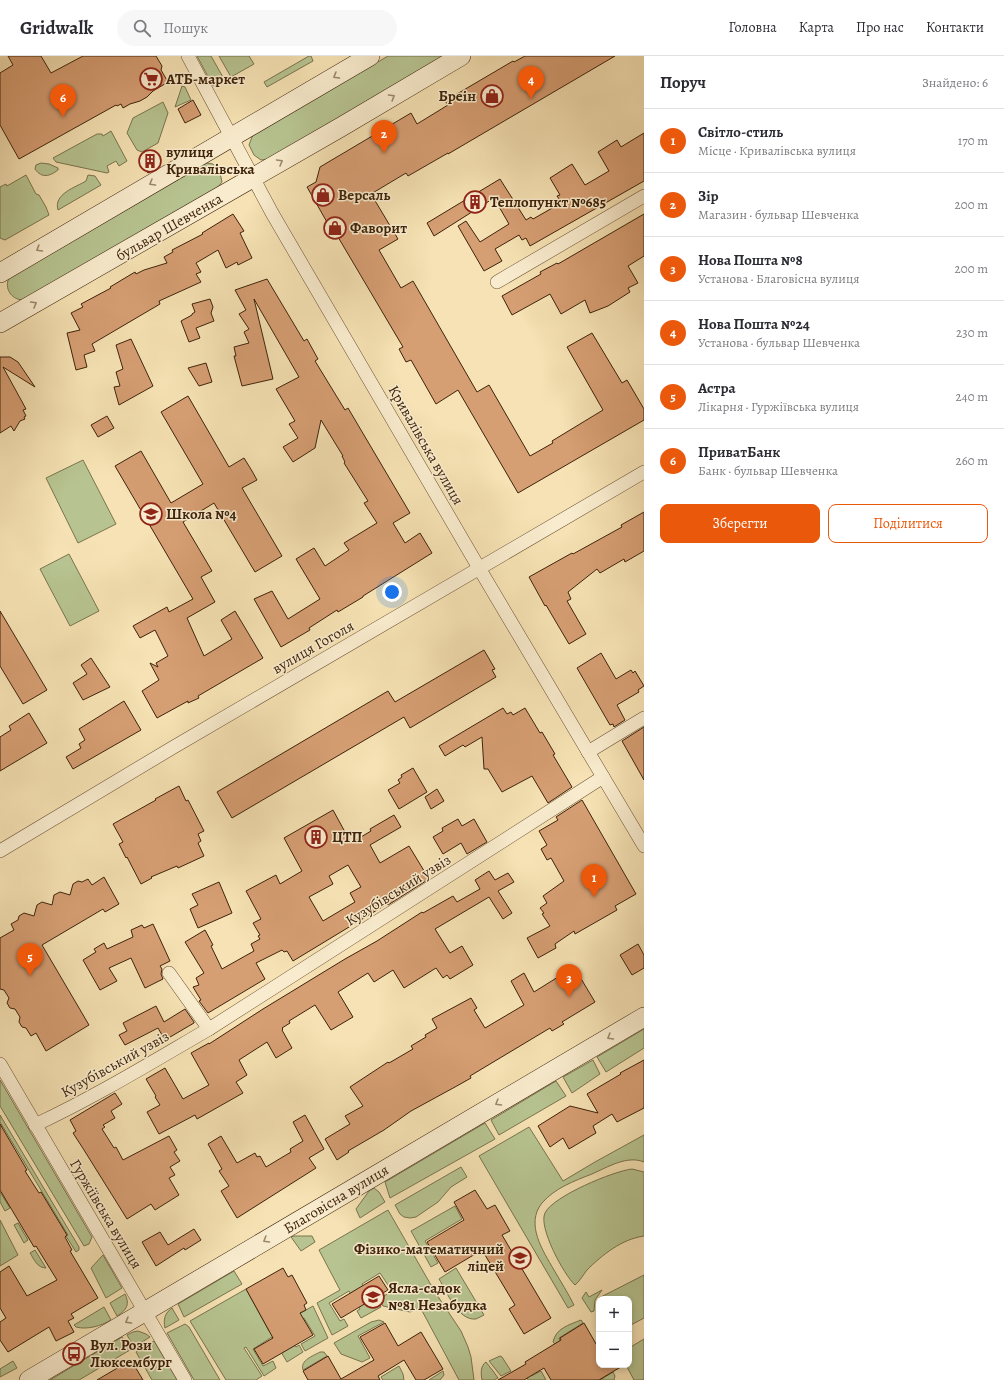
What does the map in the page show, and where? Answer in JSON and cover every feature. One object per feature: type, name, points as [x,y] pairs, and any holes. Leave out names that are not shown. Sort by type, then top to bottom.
[{"type":"main road","points":[[0,273],[370,56]]},
{"type":"main road","name":"бульвар Шевченка","points":[[0,324],[461,56]]},
{"type":"main road","name":"Благовісна вулиця","points":[[28,1380],[644,1017]]},
{"type":"street","name":"Кривалівська вулиця","points":[[188,56],[231,138],[295,253],[644,846]]},
{"type":"street","points":[[496,282],[644,196]]},
{"type":"street","name":"вулиця Гоголя","points":[[0,851],[172,748],[644,472]]},
{"type":"street","points":[[588,752],[644,718]]},
{"type":"street","name":"Кузубівський узвіз","points":[[36,1125],[59,1114],[209,1029],[603,777]]},
{"type":"street","points":[[169,973],[209,1029]]},
{"type":"street","name":"Гуржіївська вулиця","points":[[0,1064],[185,1380]]},
{"type":"green space","points":[[197,56],[211,56],[224,79],[213,86]]},
{"type":"green space","points":[[219,56],[249,56],[254,64],[231,77]]},
{"type":"green space","points":[[311,56],[313,61],[267,87],[264,82]]},
{"type":"green space","points":[[388,56],[444,56],[269,159],[261,160],[254,155],[249,145],[255,134]]},
{"type":"green space","points":[[182,86],[185,87],[191,100],[175,107]]},
{"type":"green space","points":[[163,102],[168,113],[158,143],[142,152],[137,150],[127,133],[133,118]]},
{"type":"green space","points":[[111,131],[127,161],[119,166],[116,161],[107,166],[109,172],[107,173],[56,162],[53,158],[97,134],[102,134],[103,136]]},
{"type":"green space","points":[[41,163],[49,164],[58,168],[58,170],[46,176],[40,174],[35,169],[36,165]]},
{"type":"green space","points":[[207,163],[213,164],[220,173],[222,182],[217,188],[22,300],[15,298],[8,289],[7,286],[9,278]]},
{"type":"green space","points":[[26,175],[36,194],[39,195],[46,207],[49,215],[5,240],[0,238],[0,187],[6,184],[7,186]]},
{"type":"green space","points":[[88,175],[95,176],[101,185],[58,210],[57,204],[62,195],[86,181]]},
{"type":"green space","points":[[83,460],[116,524],[78,543],[46,478]]},
{"type":"green space","points":[[69,554],[99,611],[70,626],[40,569]]},
{"type":"green space","points":[[644,1029],[644,1048],[606,1072],[597,1057]]},
{"type":"green space","points":[[593,1060],[600,1074],[572,1093],[563,1077]]},
{"type":"green space","points":[[0,1080],[92,1237],[89,1244],[84,1246],[0,1106]]},
{"type":"green space","points":[[556,1081],[566,1096],[499,1135],[491,1120]]},
{"type":"green space","points":[[0,1115],[79,1247],[79,1250],[76,1252],[66,1236],[68,1235],[0,1122]]},
{"type":"green space","points":[[485,1123],[495,1139],[390,1198],[385,1182]]},
{"type":"green space","points":[[529,1127],[563,1181],[644,1135],[644,1162],[638,1160],[624,1161],[572,1182],[553,1193],[542,1203],[537,1211],[535,1228],[545,1254],[574,1305],[568,1308],[479,1156]]},
{"type":"green space","points":[[461,1167],[467,1177],[451,1187],[438,1202],[416,1217],[404,1217],[400,1214],[395,1205]]},
{"type":"green space","points":[[632,1169],[644,1172],[644,1236],[628,1240],[613,1248],[587,1270],[575,1285],[570,1280],[553,1250],[545,1229],[545,1213],[550,1206],[571,1192],[612,1174]]},
{"type":"green space","points":[[374,1188],[379,1192],[385,1202],[360,1218],[356,1209],[369,1191]]},
{"type":"green space","points":[[0,1192],[10,1208],[5,1211],[0,1202]]},
{"type":"green space","points":[[455,1206],[462,1219],[425,1241],[438,1263],[431,1267],[411,1231]]},
{"type":"green space","points":[[388,1210],[435,1292],[461,1331],[471,1357],[474,1380],[459,1380],[420,1307],[410,1312],[383,1306],[379,1299],[392,1291],[380,1273],[362,1284],[373,1302],[377,1300],[381,1307],[361,1318],[357,1311],[360,1309],[349,1291],[329,1303],[340,1321],[344,1319],[348,1326],[332,1335],[317,1303],[340,1290],[319,1250]]},
{"type":"green space","points":[[0,1220],[18,1255],[0,1266]]},
{"type":"green space","points":[[18,1223],[28,1240],[24,1243],[14,1225]]},
{"type":"green space","points":[[312,1236],[315,1242],[301,1251],[291,1237]]},
{"type":"green space","points":[[35,1250],[46,1268],[38,1265],[34,1260],[30,1253]]},
{"type":"green space","points":[[103,1255],[122,1288],[106,1298],[91,1268]]},
{"type":"green space","points":[[456,1268],[484,1315],[476,1319],[470,1318],[458,1311],[439,1279]]},
{"type":"green space","points":[[234,1271],[242,1284],[184,1317],[178,1304]]},
{"type":"green space","points":[[644,1275],[644,1318],[632,1324],[632,1296],[603,1296]]},
{"type":"green space","points":[[246,1289],[269,1331],[313,1306],[328,1338],[305,1351],[301,1344],[315,1336],[304,1318],[285,1329],[296,1347],[299,1345],[303,1352],[287,1362],[272,1337],[253,1349],[263,1366],[273,1361],[276,1368],[264,1376],[246,1347],[244,1348],[262,1376],[256,1380],[226,1380],[190,1321]]},
{"type":"green space","points":[[602,1290],[598,1296],[596,1296],[594,1311],[591,1312],[582,1298],[586,1292],[589,1297]]},
{"type":"green space","points":[[125,1294],[127,1306],[117,1316],[110,1303]]},
{"type":"green space","points":[[104,1307],[111,1320],[89,1328],[80,1328],[74,1325]]},
{"type":"green space","points":[[172,1308],[179,1320],[165,1328],[165,1316]]},
{"type":"green space","points":[[379,1320],[384,1322],[358,1336],[370,1358],[362,1362],[341,1354],[334,1343],[371,1322]]},
{"type":"green space","points":[[581,1320],[583,1323],[559,1338],[560,1341],[555,1344],[553,1342],[560,1330]]},
{"type":"green space","points":[[185,1324],[189,1327],[220,1380],[194,1380],[167,1333]]},
{"type":"green space","points":[[138,1331],[150,1337],[134,1347],[127,1335]]},
{"type":"green space","points":[[122,1337],[130,1350],[79,1380],[50,1380]]},
{"type":"green space","points":[[644,1339],[644,1380],[634,1380],[628,1368],[632,1368],[632,1346]]},
{"type":"green space","points":[[154,1341],[177,1380],[152,1380],[136,1352]]},
{"type":"green space","points":[[320,1352],[324,1352],[327,1356],[303,1370],[303,1364],[305,1361]]},
{"type":"green space","points":[[500,1356],[511,1371],[501,1376],[489,1361]]},
{"type":"green space","points":[[13,1361],[17,1368],[0,1377],[0,1369]]},
{"type":"green space","points":[[486,1362],[498,1378],[494,1380],[482,1380],[482,1368]]},
{"type":"green space","points":[[399,1366],[404,1380],[383,1380],[381,1377]]},
{"type":"green space","points":[[528,1370],[531,1376],[541,1371],[546,1380],[528,1380],[525,1373]]},
{"type":"green space","points":[[443,1371],[444,1375],[440,1380],[429,1380]]},
{"type":"green space","points":[[613,1372],[615,1376],[614,1380],[600,1380]]},
{"type":"building","points":[[8,56],[41,56],[51,73],[83,56],[156,56],[162,66],[161,70],[168,82],[140,101],[123,108],[121,104],[116,105],[19,159],[0,125],[0,73],[13,65]]},
{"type":"building","points":[[525,56],[615,56],[448,154],[408,176],[406,173],[371,194],[398,239],[379,250],[401,288],[413,281],[477,392],[489,385],[530,456],[553,443],[552,441],[603,410],[567,347],[592,333],[622,383],[627,380],[644,409],[644,420],[518,493],[458,390],[436,404],[411,360],[406,362],[399,349],[403,347],[338,237],[336,238],[307,187],[316,182],[320,167],[411,113],[417,124],[448,105],[445,101],[513,61],[514,62]]},
{"type":"building","points":[[193,100],[201,115],[185,123],[178,109]]},
{"type":"building","points":[[644,133],[644,181],[530,246],[526,238],[522,240],[519,235],[495,249],[502,261],[484,271],[458,226],[466,221],[480,242],[509,224],[494,198],[434,236],[427,223],[500,179],[526,220],[531,217],[533,219],[554,207],[552,203],[559,199],[557,196],[560,195],[550,178],[572,164],[585,185],[609,171],[598,152],[617,140],[621,147]]},
{"type":"building","name":"вулиця Кривалівська","points":[[153,156],[159,167],[148,173],[141,162]]},
{"type":"building","points":[[233,214],[244,231],[240,233],[252,258],[238,265],[237,262],[226,268],[218,250],[196,263],[201,272],[196,274],[201,282],[159,301],[160,304],[92,344],[95,351],[84,355],[87,367],[76,370],[67,333],[80,330],[71,313],[83,307],[81,304],[111,288],[110,287],[135,272],[136,274],[167,263],[164,257],[173,252],[172,250],[203,234],[202,233]]},
{"type":"building","points":[[644,214],[644,256],[628,266],[638,283],[628,288],[630,292],[608,306],[590,313],[585,300],[561,314],[550,294],[512,315],[502,296],[541,274],[540,272],[557,263],[558,264]]},
{"type":"building","points":[[267,279],[304,341],[307,339],[318,359],[315,361],[345,410],[348,408],[410,513],[393,523],[405,543],[420,533],[432,553],[338,612],[337,610],[309,628],[310,630],[281,647],[254,599],[272,591],[288,619],[320,599],[296,559],[314,548],[325,566],[349,550],[344,543],[377,523],[364,503],[368,501],[344,463],[343,456],[321,420],[315,448],[293,462],[283,447],[298,438],[289,424],[295,421],[276,389],[299,377],[254,299],[273,379],[242,386],[234,356],[236,356],[234,347],[249,343],[244,332],[249,329],[239,314],[246,310],[235,290]]},
{"type":"building","points":[[210,299],[213,307],[211,313],[214,321],[196,328],[200,338],[189,342],[181,321],[195,312],[192,304]]},
{"type":"building","points":[[131,339],[153,386],[119,405],[114,387],[120,386],[116,372],[123,369],[116,345]]},
{"type":"building","points":[[0,357],[10,357],[18,362],[35,387],[3,367],[26,409],[23,410],[26,416],[24,417],[25,419],[20,421],[14,431],[11,426],[0,433]]},
{"type":"building","points":[[206,363],[212,382],[199,386],[188,368]]},
{"type":"building","points":[[188,396],[229,467],[244,458],[252,471],[257,480],[242,488],[282,556],[255,572],[214,503],[183,522],[212,571],[201,577],[215,602],[187,618],[204,656],[232,639],[221,620],[235,611],[263,658],[198,696],[199,698],[188,703],[188,701],[157,718],[142,691],[159,680],[150,663],[158,667],[156,663],[168,656],[155,630],[140,638],[133,626],[167,607],[169,612],[193,599],[115,466],[141,451],[171,503],[203,484],[161,412]]},
{"type":"building","points":[[107,416],[114,428],[98,437],[91,425]]},
{"type":"building","points":[[644,512],[644,551],[625,562],[624,559],[600,573],[597,569],[568,592],[571,599],[567,601],[586,634],[569,644],[529,577],[622,527],[621,525]]},
{"type":"building","points":[[0,611],[47,690],[23,704],[0,666]]},
{"type":"building","points":[[484,650],[495,669],[492,670],[496,677],[410,728],[404,717],[232,818],[217,792],[388,691],[395,702]]},
{"type":"building","points":[[601,653],[616,679],[631,670],[633,673],[635,671],[644,686],[638,690],[639,692],[617,705],[625,720],[614,727],[613,724],[610,725],[577,668]]},
{"type":"building","points":[[91,658],[110,687],[83,700],[73,683],[87,674],[81,665]]},
{"type":"building","points":[[124,701],[141,730],[73,769],[66,757],[81,748],[79,744],[85,740],[79,729]]},
{"type":"building","points":[[503,708],[507,714],[511,712],[513,715],[525,708],[540,733],[542,732],[555,754],[553,755],[572,787],[548,803],[532,776],[502,792],[488,769],[484,769],[482,737],[465,747],[463,745],[445,756],[439,746]]},
{"type":"building","points":[[29,713],[47,743],[0,771],[0,737],[11,730],[9,726]]},
{"type":"building","points":[[644,727],[644,780],[622,741]]},
{"type":"building","points":[[413,768],[427,792],[399,809],[388,790],[400,783],[398,780],[402,777],[401,775]]},
{"type":"building","points":[[179,786],[204,831],[198,834],[201,841],[198,843],[204,856],[178,868],[177,866],[151,877],[152,878],[141,884],[119,844],[123,842],[113,824]]},
{"type":"building","points":[[437,789],[444,801],[431,809],[425,797]]},
{"type":"building","points":[[582,800],[636,894],[615,906],[617,910],[575,934],[574,931],[555,944],[556,948],[538,958],[527,938],[550,926],[540,908],[547,903],[543,896],[564,881],[551,858],[547,860],[541,849],[547,845],[539,831],[558,820],[556,817]]},
{"type":"building","points":[[333,810],[351,843],[371,831],[370,829],[394,815],[401,827],[370,845],[380,863],[409,846],[429,879],[293,961],[287,951],[284,952],[282,950],[256,963],[265,979],[208,1013],[199,1001],[201,1000],[193,987],[199,985],[196,978],[204,973],[185,942],[205,930],[213,945],[211,946],[222,969],[254,951],[251,944],[260,939],[258,936],[260,935],[253,923],[261,919],[246,891],[276,875],[280,884],[302,871],[284,838]],"holes":[[[348,865],[361,887],[350,893],[355,902],[323,921],[309,897],[333,884],[329,876]]]},
{"type":"building","points":[[458,819],[462,826],[474,819],[487,842],[467,854],[461,843],[443,854],[433,837],[443,831],[442,828]]},
{"type":"building","points":[[489,871],[495,880],[508,873],[514,882],[498,891],[512,913],[503,919],[489,897],[435,929],[450,953],[462,946],[473,965],[450,979],[447,975],[443,978],[436,968],[404,988],[393,970],[374,982],[368,973],[338,992],[353,1017],[331,1030],[315,1005],[289,1021],[290,1023],[282,1028],[292,1048],[276,1058],[267,1042],[239,1060],[247,1075],[236,1082],[243,1093],[197,1119],[195,1115],[159,1134],[147,1112],[160,1105],[146,1079],[165,1068],[183,1099],[209,1085],[191,1053],[209,1044],[263,1009],[377,941],[422,912],[423,913],[453,896],[457,902],[480,889],[475,880]]},
{"type":"building","points":[[104,877],[119,904],[105,912],[103,909],[42,945],[89,1025],[46,1051],[36,1033],[31,1036],[26,1028],[22,1027],[19,1022],[20,1017],[15,1009],[10,1008],[7,1003],[9,998],[4,990],[0,989],[0,938],[14,930],[11,924],[18,920],[19,916],[24,913],[34,916],[37,905],[42,902],[52,905],[54,895],[60,892],[70,895],[73,884],[78,881],[82,882],[88,879],[92,885]]},
{"type":"building","points":[[219,882],[232,913],[198,928],[190,909],[198,905],[192,894]]},
{"type":"building","points":[[153,924],[170,961],[160,966],[162,969],[161,974],[163,979],[145,988],[131,958],[109,968],[117,981],[100,990],[83,960],[96,952],[94,949],[104,943],[107,949],[133,937],[131,930],[142,925],[144,928]]},
{"type":"building","points":[[638,944],[644,955],[644,968],[632,975],[620,955]]},
{"type":"building","points":[[574,967],[595,1002],[562,1022],[564,1024],[552,1031],[550,1028],[470,1076],[471,1078],[411,1111],[384,1130],[348,1151],[349,1152],[337,1160],[325,1139],[350,1124],[345,1116],[363,1106],[350,1087],[388,1062],[389,1063],[413,1049],[411,1046],[437,1028],[432,1019],[471,998],[477,1008],[474,1010],[485,1028],[524,1005],[511,981],[524,973],[534,992]]},
{"type":"building","points":[[156,1006],[164,1022],[185,1009],[194,1023],[165,1040],[158,1028],[125,1045],[119,1035],[127,1031],[123,1023]]},
{"type":"building","points":[[644,1060],[644,1108],[617,1122],[612,1114],[593,1126],[596,1133],[569,1149],[563,1138],[550,1147],[538,1126],[570,1106],[598,1113],[587,1094]]},
{"type":"building","points":[[115,1093],[122,1104],[111,1111],[115,1118],[103,1125],[105,1127],[102,1129],[114,1148],[116,1147],[123,1160],[169,1136],[177,1150],[174,1152],[180,1161],[170,1167],[175,1175],[169,1178],[179,1195],[155,1210],[151,1204],[127,1219],[73,1133],[76,1131],[70,1120]]},
{"type":"building","points":[[305,1115],[324,1149],[309,1158],[316,1168],[237,1218],[221,1191],[229,1186],[219,1171],[222,1169],[208,1144],[221,1136],[237,1163],[255,1153],[257,1157],[260,1156],[266,1167],[291,1152],[290,1149],[303,1141],[293,1122]]},
{"type":"building","points":[[0,1124],[27,1170],[25,1171],[39,1193],[41,1192],[67,1235],[65,1237],[72,1250],[70,1251],[98,1298],[71,1314],[74,1318],[68,1321],[74,1332],[56,1341],[49,1327],[8,1352],[0,1340],[0,1322],[6,1318],[0,1308],[0,1272],[9,1266],[27,1296],[57,1280],[36,1246],[34,1247],[0,1190]]},
{"type":"building","points":[[475,1190],[487,1209],[495,1205],[510,1231],[502,1235],[551,1318],[524,1334],[509,1309],[515,1305],[482,1250],[445,1272],[427,1242],[464,1220],[454,1202]]},
{"type":"building","points":[[194,1229],[201,1240],[185,1250],[184,1248],[156,1266],[142,1242],[160,1232],[168,1245]]},
{"type":"building","points":[[283,1268],[288,1277],[292,1275],[307,1303],[304,1305],[306,1310],[300,1313],[313,1335],[263,1364],[254,1349],[273,1338],[246,1289]]},
{"type":"building","points":[[379,1276],[388,1290],[341,1318],[332,1304]]},
{"type":"building","points":[[385,1323],[398,1346],[421,1332],[443,1369],[424,1380],[416,1380],[404,1360],[378,1376],[380,1380],[308,1380],[303,1371],[328,1356],[341,1379],[374,1360],[360,1337]]},
{"type":"building","points":[[584,1323],[596,1344],[596,1368],[619,1368],[599,1380],[551,1380],[544,1368],[524,1380],[498,1380],[526,1364],[525,1362],[561,1340],[560,1338]]},
{"type":"building","points":[[131,1360],[143,1380],[97,1380]]},
{"type":"place","name":"АТБ-маркет","points":[[151,79]]},
{"type":"place","name":"Бреін","points":[[492,96]]},
{"type":"place","name":"Нова Пошта №24","points":[[531,99]]},
{"type":"place","name":"ПриватБанк","points":[[63,117]]},
{"type":"place","name":"Зір","points":[[384,153]]},
{"type":"place","name":"вулиця Кривалівська","points":[[150,161]]},
{"type":"place","name":"Версаль","points":[[323,195]]},
{"type":"place","name":"Теплопункт №685","points":[[475,202]]},
{"type":"place","name":"Фаворит","points":[[335,228]]},
{"type":"place","name":"Школа №4","points":[[151,514]]},
{"type":"place","name":"ЦТП","points":[[316,837]]},
{"type":"place","name":"Світло-стиль","points":[[594,897]]},
{"type":"place","name":"Астра","points":[[30,976]]},
{"type":"place","name":"Нова Пошта №8","points":[[569,997]]},
{"type":"place","name":"Фізико-математичний ліцей","points":[[520,1258]]},
{"type":"place","name":"Ясла-садок №81 Незабудка","points":[[373,1297]]},
{"type":"place","name":"Вул. Рози Люксембург","points":[[74,1354]]}]
